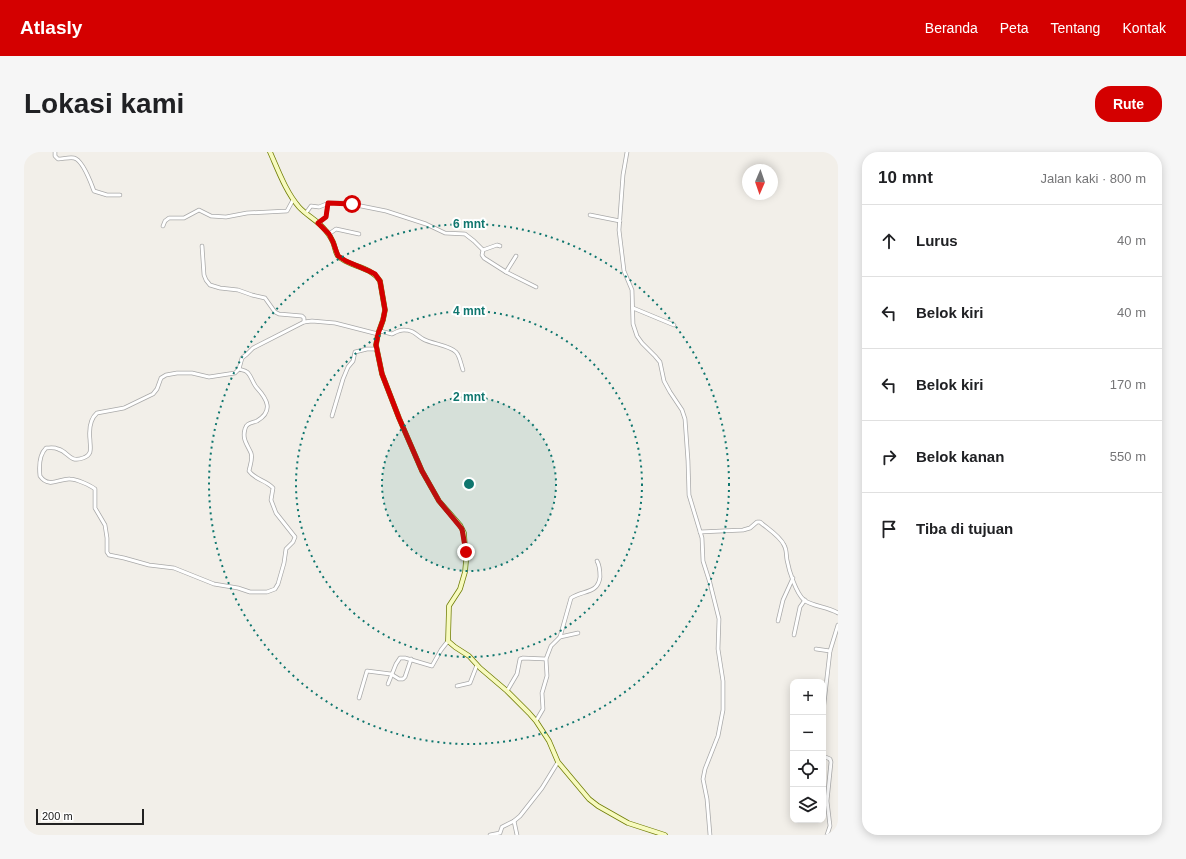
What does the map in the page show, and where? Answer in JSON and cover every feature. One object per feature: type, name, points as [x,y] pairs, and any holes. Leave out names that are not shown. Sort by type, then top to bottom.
[{"type":"street","points":[[55,152],[55,156],[58,159],[74,158],[77,160],[85,170],[94,191],[107,195],[120,195]]},
{"type":"street","points":[[270,152],[293,200],[329,234],[338,256],[375,274],[380,281],[385,310],[376,342],[376,349],[384,380],[419,464],[439,501],[463,531],[466,552],[466,567],[460,589],[449,606],[448,641],[432,666],[411,659],[400,658],[388,684]]},
{"type":"street","points":[[627,152],[623,175],[620,221],[624,271],[632,290],[632,324],[642,343],[660,362],[664,381],[682,410],[685,420],[688,461],[688,494],[702,538],[703,561],[719,619],[718,649],[724,690],[724,710],[721,726],[705,769],[703,779],[708,800],[710,835]]},
{"type":"street","points":[[163,226],[168,218],[184,218],[199,210],[209,215],[226,217],[247,213],[287,210],[293,200]]},
{"type":"street","points":[[306,213],[311,206],[319,207],[328,203],[346,203],[366,206],[398,214],[426,224],[445,233],[465,234],[483,250],[483,256],[506,272],[536,287]]},
{"type":"street","points":[[318,223],[326,217],[328,203]]},
{"type":"street","points":[[590,215],[620,221]]},
{"type":"street","points":[[329,234],[336,229],[359,234]]},
{"type":"street","points":[[202,246],[204,275],[210,285],[238,290],[265,298],[276,313],[302,316],[304,318],[304,322]]},
{"type":"street","points":[[483,250],[500,246]]},
{"type":"street","points":[[506,272],[516,256]]},
{"type":"street","points":[[632,308],[674,325]]},
{"type":"street","points":[[239,369],[249,374],[254,384],[267,402],[266,412],[259,419],[248,424],[245,429],[245,440],[251,453],[250,471],[256,478],[273,488],[271,500],[276,513],[295,537],[293,542],[286,549],[284,563],[277,587],[272,591],[267,592],[250,592],[238,588],[206,582],[174,568],[149,565],[109,555],[107,552],[105,525],[95,508],[95,488],[70,479],[54,482],[41,478],[39,473],[43,451],[46,448],[57,448],[62,450],[70,458],[74,459],[88,456],[91,448],[90,433],[94,415],[100,412],[124,408],[153,394],[157,389],[161,378],[166,375],[192,373],[204,377],[215,377],[235,373],[239,369],[242,358],[253,348],[304,322],[319,321],[335,322],[392,334],[400,330],[409,330],[418,334],[424,340],[439,344],[456,352],[463,370]]},
{"type":"street","points":[[332,416],[343,379],[348,367],[353,361],[355,352],[367,349],[376,349]]},
{"type":"street","points":[[700,532],[743,530],[749,528],[756,522],[759,522],[777,536],[783,543],[789,569],[799,592],[805,600],[811,604],[828,608],[838,613]]},
{"type":"street","points":[[536,721],[543,710],[542,696],[547,676],[546,659],[551,646],[560,636],[571,598],[582,592],[594,589],[598,584],[600,565],[597,561]]},
{"type":"street","points":[[778,621],[782,600],[793,578]]},
{"type":"street","points":[[794,635],[800,607],[805,600]]},
{"type":"street","points":[[826,685],[830,650],[838,625]]},
{"type":"street","points":[[560,636],[578,633]]},
{"type":"street","points":[[448,641],[466,654],[536,721],[558,762],[593,803],[628,823],[665,835]]},
{"type":"street","points":[[816,649],[830,650]]},
{"type":"street","points":[[359,698],[367,670],[392,674],[399,679],[404,678],[411,659]]},
{"type":"street","points":[[507,692],[517,674],[520,659],[546,659]]},
{"type":"street","points":[[457,686],[470,683],[477,665]]},
{"type":"street","points":[[826,757],[830,759],[831,762],[828,801],[830,826],[827,835]]},
{"type":"street","points":[[490,835],[500,833],[502,827],[520,816],[537,794],[558,762]]},
{"type":"street","points":[[514,821],[517,835]]},
{"type":"route","points":[[352,204],[328,203],[327,215],[318,223],[329,234],[338,256],[375,274],[382,285],[385,310],[376,342],[380,368],[399,418],[422,471],[439,501],[458,523],[464,533],[466,552]]}]
